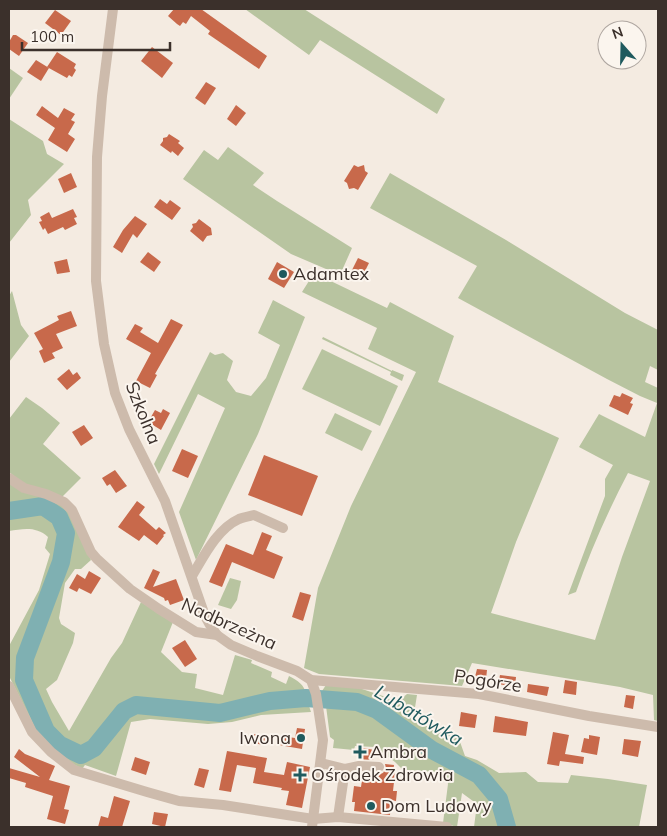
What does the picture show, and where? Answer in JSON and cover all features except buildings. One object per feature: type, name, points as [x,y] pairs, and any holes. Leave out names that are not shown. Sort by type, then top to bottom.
[{"type":"street","name":"Szkolna","points":[[113,9],[100,120],[96,189],[96,281],[104,344],[115,393],[129,429],[165,501],[205,616],[217,635]]},
{"type":"street","name":"Nadbrzeżna","points":[[9,478],[24,488],[46,494],[64,502],[72,510],[96,559],[130,589],[159,609],[196,632],[217,635],[231,644],[297,671],[311,680]]},
{"type":"street","points":[[192,576],[222,532],[239,519],[254,514],[282,528]]},
{"type":"street","points":[[311,680],[316,694],[324,740],[312,823]]},
{"type":"street","name":"Pogórze","points":[[311,680],[479,694],[589,716],[658,726]]},
{"type":"street","points":[[9,686],[32,732],[50,752],[74,770],[179,801],[223,805],[312,823],[334,821],[447,827]]},
{"type":"street","points":[[321,763],[345,769],[359,766],[379,767]]},
{"type":"street","points":[[334,821],[345,769]]},
{"type":"green space","points":[[245,9],[304,9],[445,99],[437,114],[320,40],[309,55]]},
{"type":"green space","points":[[9,68],[23,78],[9,99]]},
{"type":"green space","points":[[9,119],[43,141],[47,154],[64,164],[28,200],[31,215],[9,243]]},
{"type":"green space","points":[[228,147],[264,173],[253,185],[352,248],[340,275],[291,254],[183,179],[204,150],[218,160]]},
{"type":"green space","points":[[390,173],[506,240],[625,313],[658,330],[658,370],[650,366],[645,382],[658,388],[658,721],[654,720],[653,695],[620,687],[472,663],[462,686],[319,674],[304,668],[318,588],[351,506],[416,372],[368,349],[377,328],[302,292],[314,273],[387,308],[390,302],[454,336],[438,382],[559,438],[516,542],[491,613],[595,640],[622,557],[650,481],[628,473],[613,502],[576,592],[568,595],[605,496],[605,479],[613,465],[579,447],[599,414],[645,437],[657,403],[607,379],[458,298],[477,266],[370,208]]},
{"type":"green space","points":[[12,291],[21,325],[29,336],[9,362],[9,296]]},
{"type":"green space","points":[[273,300],[305,317],[258,434],[196,560],[179,512],[225,408],[198,394],[159,474],[154,464],[210,352],[215,355],[223,353],[233,361],[227,380],[236,392],[251,396],[266,378],[280,345],[258,333]]},
{"type":"green space","points":[[323,337],[404,375],[402,381],[390,375],[391,372],[322,339]]},
{"type":"green space","points":[[322,349],[398,386],[380,426],[302,389]]},
{"type":"green space","points":[[26,397],[60,423],[43,444],[81,478],[62,497],[25,485],[9,472],[9,419]]},
{"type":"green space","points":[[335,413],[372,431],[362,451],[325,433]]},
{"type":"green space","points":[[9,480],[62,503],[70,511],[91,560],[81,569],[75,569],[65,583],[59,618],[61,624],[75,633],[73,643],[57,680],[46,689],[69,731],[111,658],[122,643],[141,602],[173,622],[161,652],[182,672],[197,674],[195,688],[223,695],[235,655],[252,660],[251,663],[272,672],[271,677],[286,684],[289,676],[302,685],[306,694],[277,695],[229,706],[210,707],[209,715],[231,714],[270,705],[300,701],[309,706],[311,712],[261,715],[232,722],[208,724],[150,719],[131,722],[116,776],[85,765],[82,769],[66,760],[38,734],[9,676],[9,646],[39,590],[50,554],[45,548],[48,537],[39,531],[29,529],[9,531]]},
{"type":"green space","points":[[230,578],[241,581],[237,600],[231,609],[218,605]]},
{"type":"green space","points":[[326,685],[359,688],[386,697],[396,703],[407,694],[417,695],[413,720],[459,739],[465,756],[477,760],[499,773],[526,772],[538,782],[568,783],[571,775],[647,785],[639,827],[474,827],[477,804],[462,793],[457,827],[443,823],[448,784],[446,774],[439,770],[437,772],[403,770],[375,747],[355,746],[354,750],[333,748],[334,740],[330,737],[326,706],[356,708],[379,716],[426,753],[448,763],[452,755],[423,740],[380,707],[367,701],[323,694],[322,691]]},
{"type":"waterway","name":"Lubatówka","points":[[9,511],[43,506],[59,517],[66,533],[61,562],[25,658],[24,680],[46,731],[60,745],[81,755],[94,748],[124,711],[136,705],[220,713],[270,701],[306,698],[357,702],[377,710],[432,750],[479,775],[499,799],[507,827]]},
{"type":"place","name":"Adamtex","points":[[283,274]]},
{"type":"place","name":"Iwona","points":[[301,738]]},
{"type":"place","name":"Ambra","points":[[360,752]]},
{"type":"place","name":"Ośrodek Zdrowia","points":[[300,775]]},
{"type":"place","name":"Dom Ludowy","points":[[371,806]]}]
